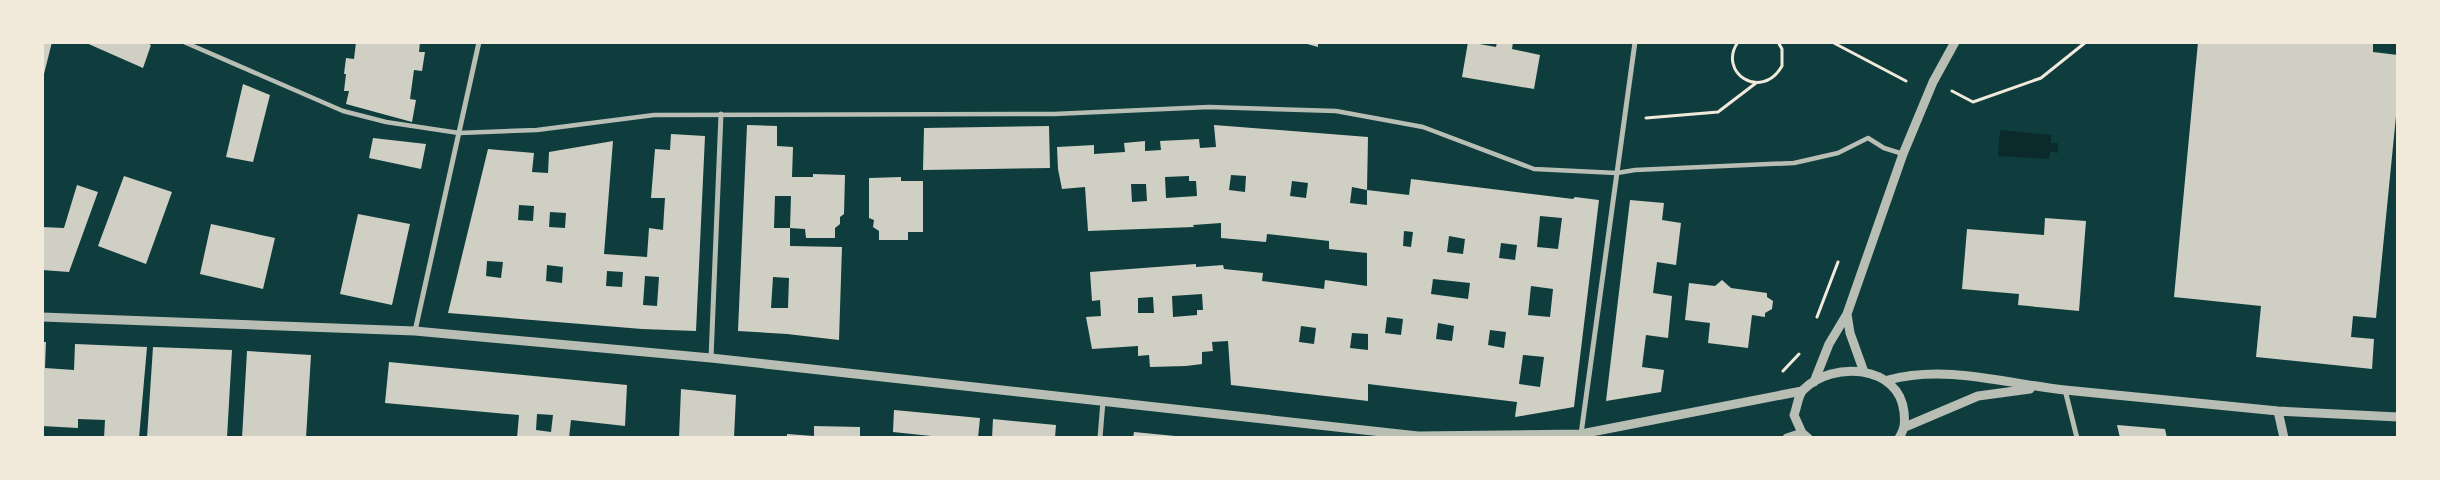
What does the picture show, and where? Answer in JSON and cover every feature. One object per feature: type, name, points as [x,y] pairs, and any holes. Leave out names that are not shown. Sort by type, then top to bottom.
[{"type":"street","points":[[184,42],[343,111],[386,122],[459,133],[536,130],[654,115],[1054,114],[1209,107],[1336,111],[1423,127],[1534,169],[1617,173],[1635,170],[1794,163],[1838,153],[1868,138],[1884,148],[1903,154]]},
{"type":"street","points":[[415,331],[479,42]]},
{"type":"street","points":[[1581,434],[1635,42]]},
{"type":"street","points":[[1814,382],[1828,344],[1847,314],[1903,154],[1933,82],[1955,42]]},
{"type":"street","points":[[711,358],[721,114]]},
{"type":"street","points":[[1847,314],[1850,332],[1864,372]]},
{"type":"street","points":[[42,317],[415,331],[711,358],[1418,436],[1581,434],[1802,391],[1826,375],[1845,371],[1864,372],[1888,380],[1903,399],[1906,428]]},
{"type":"street","points":[[1888,380],[1910,374],[1988,377],[2038,388],[2278,411],[2398,417]]},
{"type":"street","points":[[1899,438],[1906,428],[1978,396],[2038,388]]},
{"type":"street","points":[[2065,390],[2077,438]]},
{"type":"street","points":[[1787,438],[1805,435],[1794,415],[1802,391]]},
{"type":"street","points":[[1100,438],[1103,400]]},
{"type":"street","points":[[2278,411],[2284,438]]},
{"type":"path","points":[[1738,42],[1733,54],[1735,70],[1747,81],[1756,83]]},
{"type":"path","points":[[1643,118],[1718,112],[1756,83],[1772,79],[1782,66],[1782,49],[1778,42]]},
{"type":"path","points":[[1832,42],[1906,81]]},
{"type":"path","points":[[1933,82],[1973,102],[2041,78],[2086,42]]},
{"type":"path","points":[[1815,321],[1840,257]]},
{"type":"path","points":[[1777,374],[1785,369],[1804,349]]},
{"type":"water","points":[[2000,130],[2051,135],[2051,143],[2058,143],[2058,153],[2050,151],[2049,159],[1998,156]]},
{"type":"building","points":[[42,42],[52,42],[43,78],[42,78]]},
{"type":"building","points":[[84,42],[145,42],[151,45],[143,68]]},
{"type":"building","points":[[356,42],[420,42],[419,52],[425,52],[422,71],[414,70],[410,99],[416,100],[412,122],[346,104],[349,91],[344,91],[346,58],[354,59]]},
{"type":"building","points":[[1300,42],[1318,42],[1318,47]]},
{"type":"building","points":[[1468,42],[1496,47],[1497,42],[1513,42],[1512,49],[1540,55],[1534,89],[1462,77]]},
{"type":"building","points":[[2198,42],[2373,42],[2373,52],[2398,55],[2398,96],[2376,318],[2353,316],[2351,337],[2374,339],[2372,369],[2256,357],[2261,306],[2174,297]]},
{"type":"building","points":[[243,84],[270,95],[253,162],[226,157]]},
{"type":"building","points":[[747,125],[777,126],[777,146],[793,147],[792,177],[813,177],[813,174],[845,175],[844,214],[840,217],[840,224],[835,228],[835,238],[806,238],[805,229],[790,228],[790,246],[842,247],[839,340],[738,331]],"holes":[[[775,196],[791,196],[790,228],[774,228]],[[773,277],[789,278],[788,308],[771,308]]]},
{"type":"building","points":[[1214,125],[1368,137],[1367,190],[1409,195],[1411,179],[1573,199],[1575,197],[1599,200],[1574,407],[1515,417],[1517,402],[1368,384],[1368,401],[1231,385],[1228,341],[1212,342],[1213,351],[1202,352],[1202,364],[1186,366],[1150,367],[1149,355],[1138,356],[1138,346],[1092,349],[1086,317],[1101,316],[1100,300],[1092,301],[1090,272],[1196,264],[1196,267],[1223,265],[1224,269],[1263,273],[1262,281],[1324,289],[1325,280],[1367,286],[1367,253],[1329,249],[1329,241],[1267,234],[1266,242],[1221,238],[1221,223],[1193,225],[1194,227],[1088,231],[1085,187],[1062,189],[1058,169],[1057,147],[1094,145],[1094,154],[1125,152],[1124,143],[1145,141],[1145,151],[1161,150],[1160,141],[1199,139],[1200,148],[1216,147]],"holes":[[[1231,175],[1246,176],[1245,192],[1229,190]],[[1189,176],[1189,181],[1196,181],[1197,196],[1166,198],[1165,177]],[[1292,181],[1308,183],[1306,198],[1290,196]],[[1131,184],[1146,184],[1147,201],[1132,202]],[[1352,187],[1367,190],[1367,205],[1350,203]],[[1540,216],[1562,218],[1558,249],[1537,247]],[[1404,231],[1413,232],[1411,247],[1403,246]],[[1449,236],[1465,239],[1463,254],[1447,252]],[[1501,243],[1517,245],[1515,260],[1499,258]],[[1433,279],[1470,283],[1468,299],[1431,294]],[[1531,286],[1553,289],[1550,317],[1528,315]],[[1202,294],[1203,310],[1197,310],[1197,315],[1173,317],[1172,296]],[[1153,297],[1154,313],[1138,313],[1138,298]],[[1387,317],[1403,319],[1401,335],[1385,333]],[[1438,323],[1454,326],[1452,341],[1436,339]],[[1301,326],[1316,328],[1314,344],[1299,342]],[[1490,330],[1506,332],[1504,348],[1488,345]],[[1352,333],[1368,334],[1368,350],[1350,348]],[[1523,355],[1544,357],[1540,387],[1519,384]]]},
{"type":"building","points":[[1049,126],[1050,168],[923,170],[924,128]]},
{"type":"building","points":[[671,134],[705,136],[696,331],[642,329],[448,313],[488,149],[534,153],[532,172],[548,173],[549,152],[613,141],[604,254],[647,257],[649,228],[663,230],[665,198],[651,198],[655,149],[670,150]],"holes":[[[519,205],[534,206],[533,221],[518,220]],[[550,212],[566,213],[565,228],[549,227]],[[487,261],[503,262],[501,278],[486,276]],[[547,265],[563,267],[562,283],[546,281]],[[607,271],[623,272],[622,287],[606,286]],[[645,276],[659,277],[657,306],[643,305]]]},
{"type":"building","points":[[373,138],[426,144],[421,169],[369,158]]},
{"type":"building","points":[[124,176],[172,192],[146,264],[98,246]]},
{"type":"building","points":[[901,177],[901,181],[923,181],[923,232],[908,232],[908,240],[879,240],[879,231],[873,227],[874,220],[869,218],[869,178]]},
{"type":"building","points":[[77,185],[98,192],[69,272],[42,270],[42,227],[64,228]]},
{"type":"building","points":[[1630,200],[1664,203],[1662,220],[1681,223],[1676,265],[1657,262],[1653,293],[1672,296],[1668,338],[1646,335],[1642,367],[1664,370],[1661,392],[1606,401]]},
{"type":"building","points":[[358,214],[410,224],[392,305],[340,294]]},
{"type":"building","points":[[2045,218],[2086,221],[2079,311],[2018,305],[2019,294],[1962,289],[1967,229],[2044,235]]},
{"type":"building","points":[[211,224],[275,238],[263,289],[200,274]]},
{"type":"building","points":[[1722,280],[1731,288],[1767,293],[1767,297],[1773,301],[1772,309],[1765,313],[1765,317],[1752,315],[1748,348],[1708,343],[1710,323],[1685,320],[1689,283],[1715,286]]},
{"type":"building","points":[[42,342],[46,342],[45,368],[74,370],[75,344],[147,347],[139,438],[104,438],[105,420],[78,419],[78,428],[42,426]]},
{"type":"building","points":[[153,347],[232,350],[227,438],[147,438]]},
{"type":"building","points":[[247,351],[311,355],[306,438],[242,438]]},
{"type":"building","points":[[389,362],[627,385],[625,426],[571,420],[569,438],[517,438],[519,415],[385,403]],"holes":[[[537,414],[553,415],[551,432],[536,430]]]},
{"type":"building","points":[[681,389],[736,395],[734,438],[679,438]]},
{"type":"building","points":[[894,410],[980,418],[978,438],[950,438],[893,432]]},
{"type":"building","points":[[993,419],[1056,425],[1055,438],[992,438]]},
{"type":"building","points":[[2117,425],[2165,429],[2167,438],[2120,438]]},
{"type":"building","points":[[814,426],[860,427],[860,438],[787,438],[787,434],[814,436]]},
{"type":"building","points":[[1134,432],[1175,436],[1175,438],[1133,438]]}]
